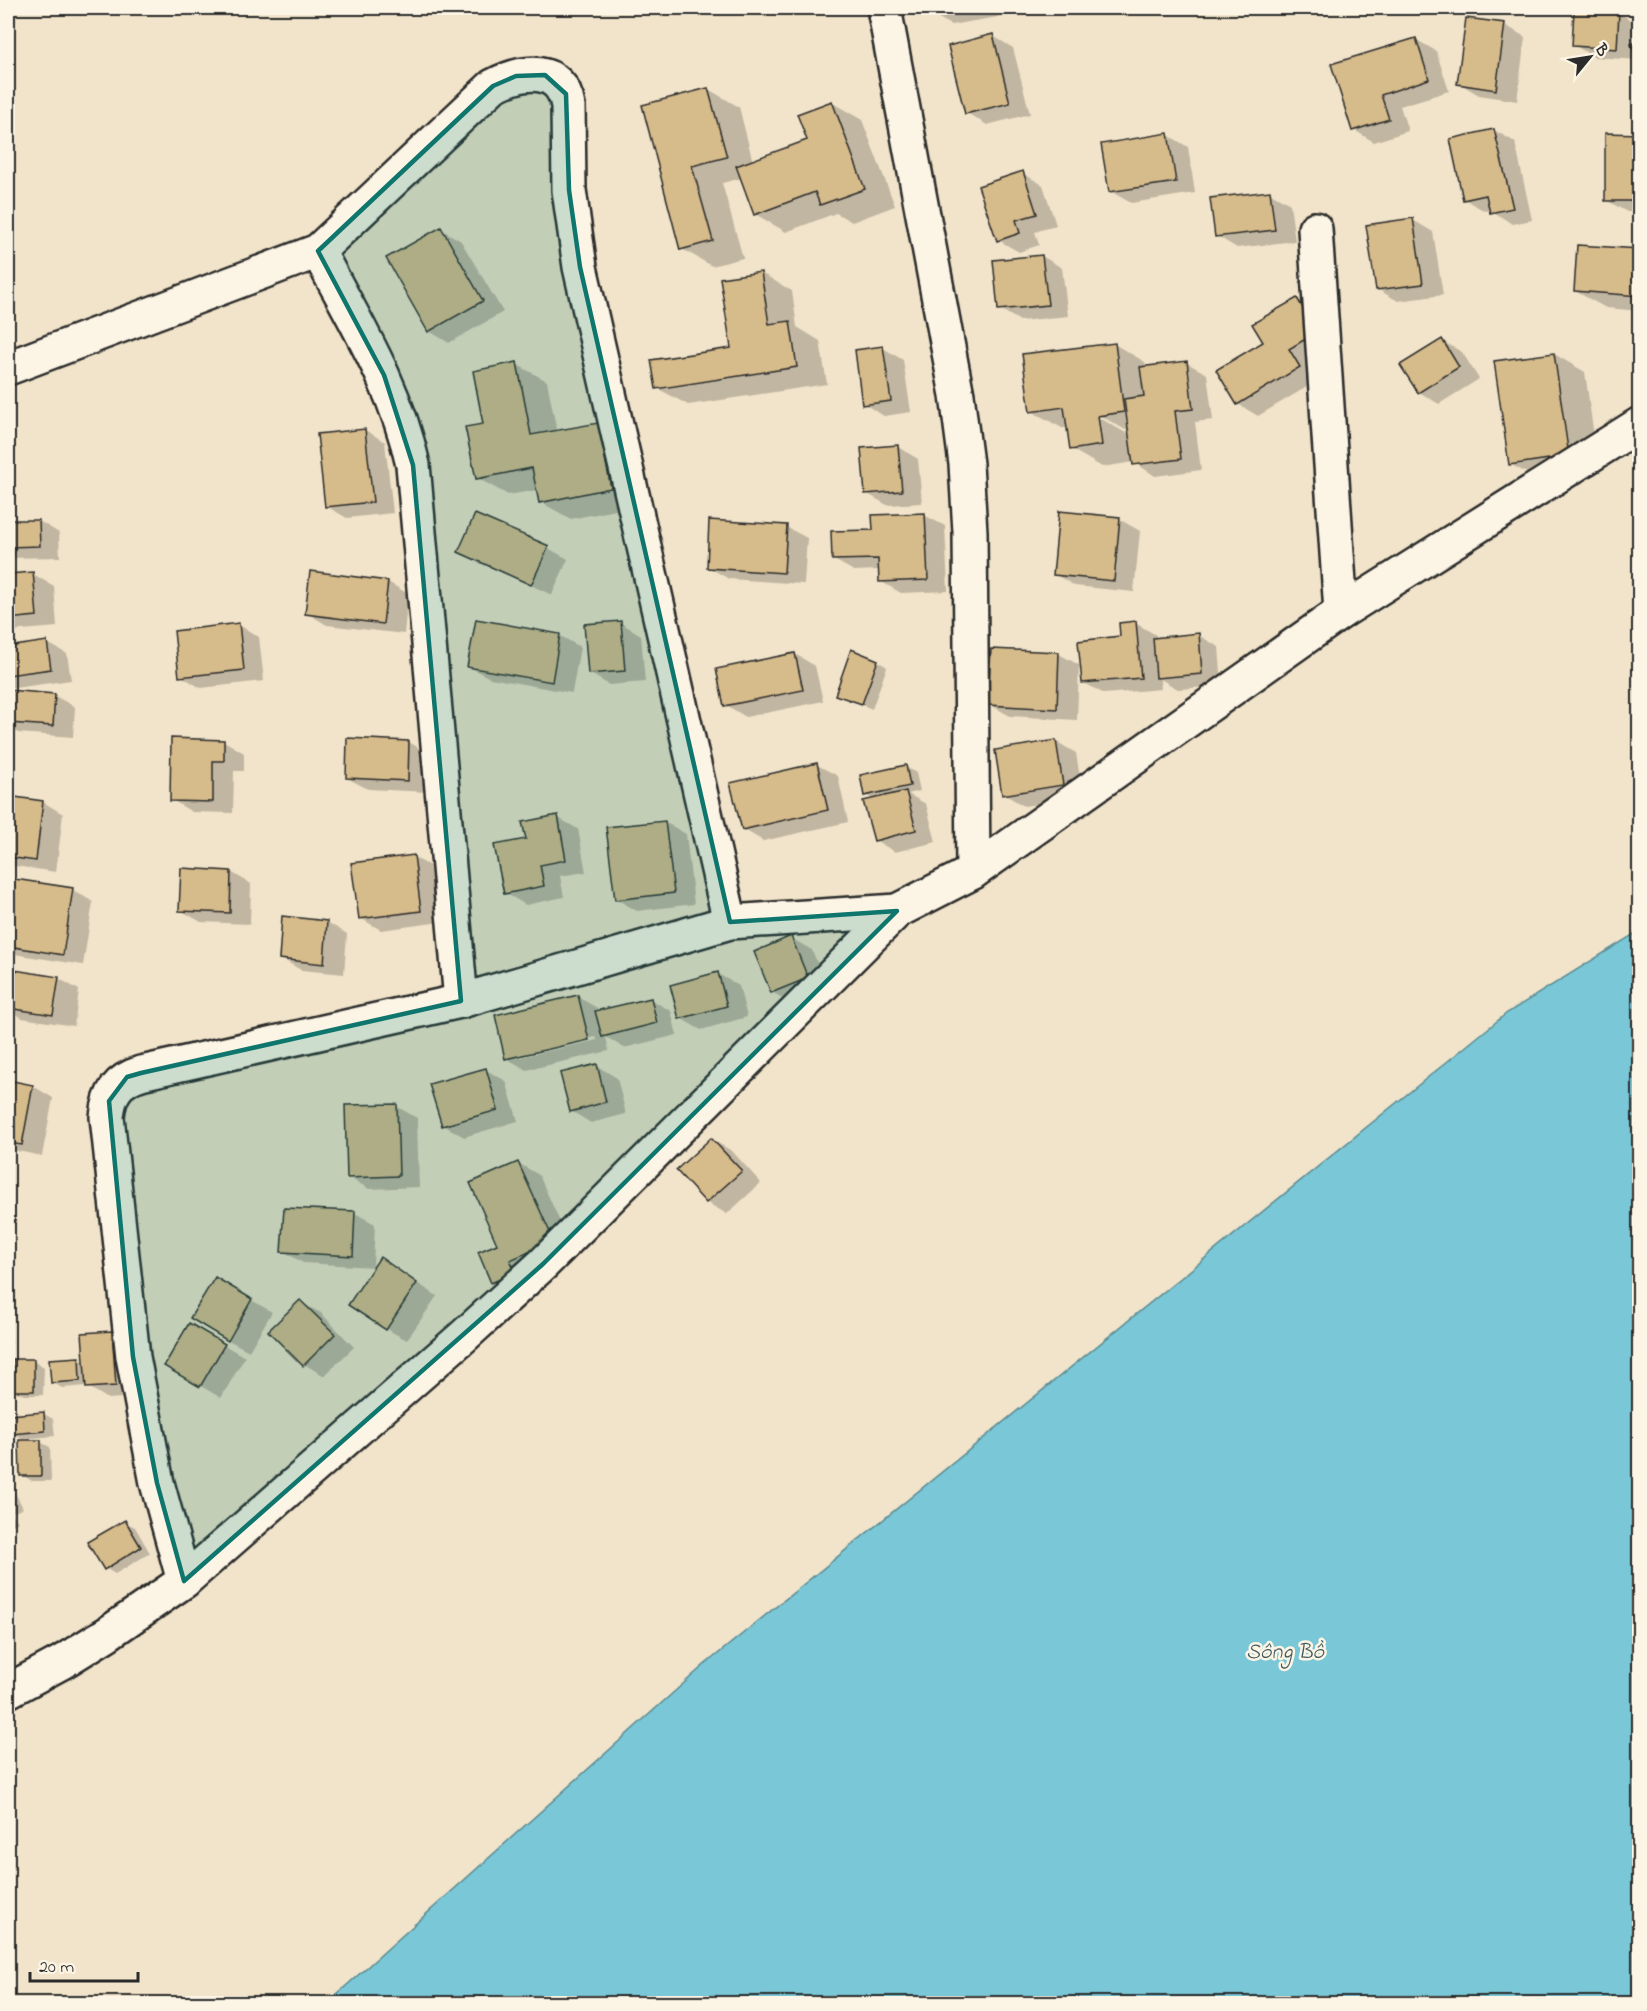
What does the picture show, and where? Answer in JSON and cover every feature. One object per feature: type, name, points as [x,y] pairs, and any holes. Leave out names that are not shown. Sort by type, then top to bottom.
[{"type":"street","points":[[884,8],[957,395],[966,465],[970,532],[973,872]]},
{"type":"street","points":[[8,368],[318,251],[493,86],[516,76],[545,75],[562,86],[568,106],[569,190],[580,267],[730,922]]},
{"type":"street","points":[[1315,229],[1341,612]]},
{"type":"street","points":[[318,251],[388,385],[403,423],[413,465],[461,1001]]},
{"type":"street","points":[[8,1691],[62,1662],[107,1634],[184,1581],[543,1264],[897,911],[973,872],[1341,612],[1640,424]]},
{"type":"street","points":[[184,1581],[157,1483],[133,1357],[107,1117],[112,1095],[127,1077],[461,1001],[730,922],[897,911]]},
{"type":"highlighted area","points":[[545,75],[566,94],[569,190],[580,267],[730,922],[897,911],[543,1264],[184,1581],[157,1483],[133,1357],[109,1101],[127,1077],[141,1073],[461,1001],[413,465],[384,375],[318,251],[493,86],[516,76]]},
{"type":"water","name":"Sông Bồ","points":[[1639,931],[1639,2003],[327,2003],[703,1666],[1507,1013]]},
{"type":"building","points":[[928,8],[966,8],[929,14]]},
{"type":"building","points":[[1574,9],[1619,12],[1617,49],[1572,46]]},
{"type":"building","points":[[1466,18],[1505,23],[1496,90],[1457,84]]},
{"type":"building","points":[[993,34],[1010,103],[965,114],[948,46]]},
{"type":"building","points":[[1416,38],[1429,79],[1381,95],[1389,119],[1352,131],[1331,64]]},
{"type":"building","points":[[1640,41],[1640,65],[1631,44]]},
{"type":"building","points":[[708,88],[727,157],[692,166],[713,241],[680,250],[642,105]]},
{"type":"building","points":[[832,101],[865,189],[820,205],[815,192],[754,215],[736,166],[807,140],[797,114]]},
{"type":"building","points":[[1494,129],[1513,208],[1490,213],[1486,195],[1463,200],[1450,139]]},
{"type":"building","points":[[1168,133],[1176,182],[1109,192],[1101,144]]},
{"type":"building","points":[[1605,133],[1640,134],[1640,201],[1605,201]]},
{"type":"building","points":[[1023,171],[1037,214],[1016,220],[1020,233],[997,241],[978,186]]},
{"type":"building","points":[[1270,191],[1275,230],[1215,237],[1210,198]]},
{"type":"building","points":[[1413,218],[1423,284],[1376,290],[1366,225]]},
{"type":"building","points":[[441,227],[483,301],[428,332],[386,258]]},
{"type":"building","points":[[1577,245],[1640,249],[1640,296],[1574,291]]},
{"type":"building","points":[[1042,255],[1048,305],[998,310],[993,260]]},
{"type":"building","points":[[761,272],[769,324],[790,321],[797,367],[656,389],[651,360],[731,348],[720,278]]},
{"type":"building","points":[[1297,298],[1317,332],[1289,349],[1300,367],[1237,405],[1216,370],[1263,342],[1252,324]]},
{"type":"building","points":[[1442,339],[1459,367],[1418,393],[1400,365]]},
{"type":"building","points":[[1115,343],[1124,412],[1098,416],[1102,445],[1070,450],[1064,407],[1030,412],[1022,354]]},
{"type":"building","points":[[883,346],[891,401],[862,405],[855,350]]},
{"type":"building","points":[[1554,353],[1569,456],[1509,465],[1494,361]]},
{"type":"building","points":[[1187,361],[1193,409],[1175,411],[1181,459],[1133,465],[1124,399],[1144,396],[1140,367]]},
{"type":"building","points":[[517,362],[531,435],[598,423],[611,488],[539,503],[532,468],[476,479],[465,427],[483,424],[473,371]]},
{"type":"building","points":[[365,429],[373,502],[325,507],[317,434]]},
{"type":"building","points":[[898,445],[902,491],[865,494],[861,448]]},
{"type":"building","points":[[1059,511],[1120,517],[1114,581],[1053,575]]},
{"type":"building","points":[[925,513],[928,580],[879,582],[878,559],[832,560],[831,531],[873,530],[872,515]]},
{"type":"building","points":[[475,514],[549,546],[531,585],[458,552]]},
{"type":"building","points":[[8,520],[39,520],[40,546],[8,547]]},
{"type":"building","points":[[709,520],[787,525],[784,573],[707,568]]},
{"type":"building","points":[[310,571],[388,581],[383,624],[305,614]]},
{"type":"building","points":[[33,572],[37,616],[8,619],[8,574]]},
{"type":"building","points":[[476,619],[560,634],[552,682],[467,667]]},
{"type":"building","points":[[621,621],[625,671],[588,674],[584,624]]},
{"type":"building","points":[[1136,621],[1141,678],[1082,683],[1078,641],[1120,636],[1119,623]]},
{"type":"building","points":[[239,623],[244,670],[179,677],[174,631]]},
{"type":"building","points":[[1199,633],[1202,674],[1156,678],[1153,638]]},
{"type":"building","points":[[47,641],[51,669],[8,675],[8,647]]},
{"type":"building","points":[[851,649],[878,660],[862,704],[835,695]]},
{"type":"building","points":[[991,649],[1059,652],[1057,709],[988,705]]},
{"type":"building","points":[[795,653],[803,690],[724,706],[716,669]]},
{"type":"building","points":[[8,690],[55,694],[53,726],[8,723]]},
{"type":"building","points":[[171,738],[224,740],[224,761],[213,761],[213,802],[170,801]]},
{"type":"building","points":[[347,738],[409,741],[408,781],[346,778]]},
{"type":"building","points":[[1056,740],[1063,785],[1002,795],[995,750]]},
{"type":"building","points":[[817,763],[828,810],[742,830],[730,783]]},
{"type":"building","points":[[906,765],[910,786],[864,796],[860,775]]},
{"type":"building","points":[[906,791],[916,830],[874,841],[863,801]]},
{"type":"building","points":[[8,796],[43,801],[36,861],[8,857]]},
{"type":"building","points":[[558,815],[566,860],[540,865],[544,886],[504,894],[494,845],[526,839],[522,822]]},
{"type":"building","points":[[665,821],[674,893],[615,900],[606,827]]},
{"type":"building","points":[[414,855],[421,911],[359,919],[351,863]]},
{"type":"building","points":[[181,868],[231,871],[230,913],[179,911]]},
{"type":"building","points":[[8,878],[73,888],[63,955],[8,946]]},
{"type":"building","points":[[282,916],[327,921],[324,964],[279,959]]},
{"type":"building","points":[[791,936],[808,978],[771,993],[754,952]]},
{"type":"building","points":[[8,969],[59,977],[53,1015],[8,1008]]},
{"type":"building","points":[[718,972],[727,1006],[679,1019],[670,985]]},
{"type":"building","points":[[578,995],[589,1040],[505,1059],[495,1015]]},
{"type":"building","points":[[651,998],[657,1023],[602,1037],[595,1011]]},
{"type":"building","points":[[597,1064],[606,1102],[570,1112],[560,1073]]},
{"type":"building","points":[[486,1068],[498,1110],[442,1126],[429,1084]]},
{"type":"building","points":[[8,1080],[33,1085],[22,1145],[8,1143]]},
{"type":"building","points":[[397,1104],[399,1176],[347,1178],[345,1105]]},
{"type":"building","points":[[711,1138],[742,1171],[706,1203],[676,1170]]},
{"type":"building","points":[[518,1162],[554,1241],[510,1260],[516,1272],[491,1283],[478,1252],[497,1244],[470,1183]]},
{"type":"building","points":[[284,1208],[355,1211],[353,1256],[281,1252]]},
{"type":"building","points":[[380,1257],[417,1283],[386,1330],[348,1305]]},
{"type":"building","points":[[215,1277],[252,1299],[228,1341],[190,1318]]},
{"type":"building","points":[[300,1300],[335,1334],[303,1366],[268,1331]]},
{"type":"building","points":[[189,1323],[225,1344],[200,1387],[164,1366]]},
{"type":"building","points":[[112,1331],[116,1386],[86,1388],[82,1333]]},
{"type":"building","points":[[79,1357],[80,1381],[51,1383],[49,1359]]},
{"type":"building","points":[[13,1359],[34,1359],[34,1391],[13,1391]]},
{"type":"building","points":[[44,1412],[45,1431],[11,1434],[9,1415]]},
{"type":"building","points":[[19,1440],[41,1440],[41,1476],[20,1476]]},
{"type":"building","points":[[125,1520],[141,1547],[104,1570],[87,1542]]}]
